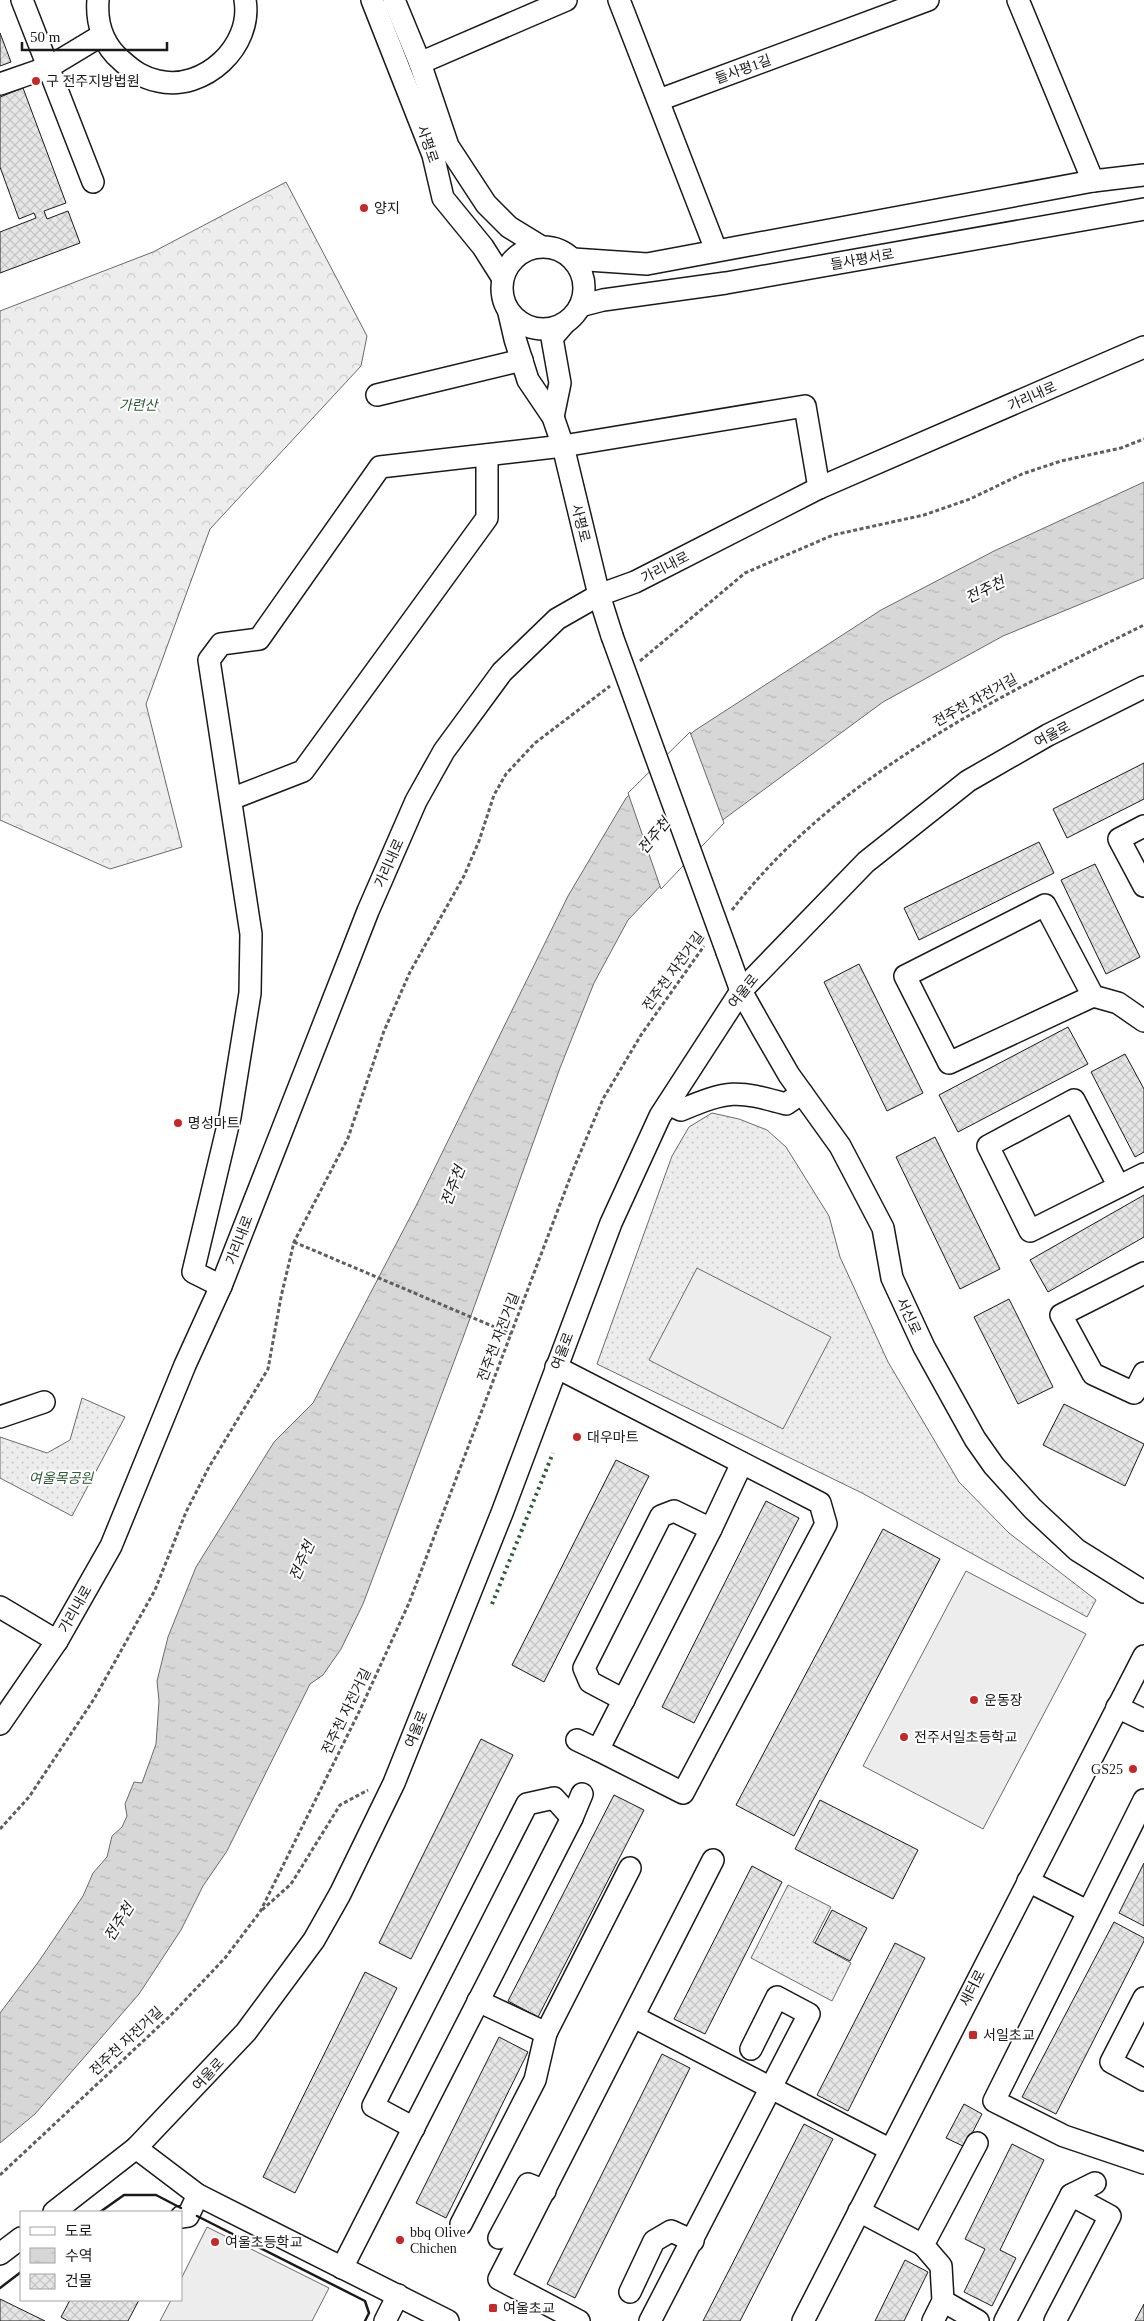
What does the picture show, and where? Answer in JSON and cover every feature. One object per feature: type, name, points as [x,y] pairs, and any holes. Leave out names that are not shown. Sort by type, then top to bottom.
[{"type":"street","points":[[22,0],[92,182]]},
{"type":"street","points":[[98,0],[97,11],[102,35],[112,53],[136,74],[160,82],[186,81],[216,68],[235,46],[243,29],[246,8],[245,0]]},
{"type":"street","name":"사평로","points":[[372,0],[433,155],[443,198],[483,247],[502,277],[501,290],[504,302],[509,313],[528,380],[553,417],[563,446],[599,594],[612,636]]},
{"type":"street","name":"사평로","points":[[394,0],[420,63],[448,146],[486,204],[509,228],[540,246],[564,251],[573,259],[648,264],[716,250]]},
{"type":"street","points":[[420,63],[566,0]]},
{"type":"street","points":[[619,0],[716,250],[1093,181],[1144,175]]},
{"type":"street","name":"들사평1길","points":[[659,100],[928,0]]},
{"type":"street","points":[[1018,0],[1093,181]]},
{"type":"street","points":[[0,84],[48,67],[102,35]]},
{"type":"street","name":"들사평서로","points":[[580,306],[602,300],[683,290],[1144,209]]},
{"type":"street","points":[[502,277],[508,265],[516,256],[527,249],[540,246]]},
{"type":"street","points":[[553,417],[560,383],[552,338],[580,306],[584,294],[584,281],[573,259]]},
{"type":"street","points":[[509,313],[518,322],[540,330],[564,324]]},
{"type":"street","name":"가리내로","points":[[0,1724],[57,1641],[111,1546],[185,1365],[221,1286],[368,911],[416,801],[444,751],[502,672],[557,619],[599,594],[635,582],[819,488],[1144,346]]},
{"type":"street","points":[[378,395],[522,360]]},
{"type":"street","points":[[221,1286],[193,1272],[230,1116],[250,993],[251,934],[209,660],[221,644],[259,639],[380,467],[563,446],[805,406],[819,488]]},
{"type":"street","points":[[231,799],[303,770],[487,518],[487,455]]},
{"type":"street","name":"서신로","points":[[612,636],[741,990],[802,1093],[840,1146],[883,1228],[892,1278],[924,1347],[975,1439],[994,1466],[1033,1509],[1077,1550],[1144,1592]]},
{"type":"street","name":"여울로","points":[[55,2211],[136,2148],[246,2032],[314,1940],[340,1894],[394,1783],[502,1513],[611,1223],[668,1104],[741,990],[866,862],[968,781],[1048,735],[1144,687]]},
{"type":"street","points":[[1144,826],[1119,839],[1144,886]]},
{"type":"street","points":[[1093,996],[1046,905],[905,976],[949,1063],[1093,996],[1118,1003],[1144,1021]]},
{"type":"street","points":[[668,1104],[681,1110],[725,1094],[740,1094],[786,1104],[802,1093]]},
{"type":"street","points":[[1118,1185],[1074,1100],[988,1146],[1030,1231],[1118,1185],[1144,1174]]},
{"type":"street","points":[[1144,1273],[1061,1315],[1093,1374],[1134,1393],[1144,1373]]},
{"type":"street","points":[[556,1367],[820,1503],[826,1524],[684,1793],[577,1740]]},
{"type":"street","points":[[0,1417],[44,1402]]},
{"type":"street","points":[[598,1750],[711,1529],[742,1463]]},
{"type":"street","points":[[624,1700],[590,1682],[584,1668],[661,1516],[674,1511],[711,1529]]},
{"type":"street","points":[[0,1606],[57,1641]]},
{"type":"street","name":"새터로","points":[[802,2321],[1144,1656]]},
{"type":"street","points":[[1117,1706],[1144,1720]]},
{"type":"street","points":[[342,2268],[572,1818],[582,1794]]},
{"type":"street","points":[[414,2128],[373,2106],[382,2088],[528,1804],[554,1798],[572,1818]]},
{"type":"street","points":[[1144,1800],[1087,1911],[994,2101],[1064,2136],[1144,2163]]},
{"type":"street","points":[[579,2321],[499,2279],[713,1860]]},
{"type":"street","points":[[461,2224],[535,2080],[546,2033],[630,1868]]},
{"type":"street","points":[[1028,1881],[1087,1911]]},
{"type":"street","points":[[650,2321],[810,2014],[777,1997],[751,2049]]},
{"type":"street","points":[[1144,1998],[1111,2062],[1144,2080]]},
{"type":"street","points":[[478,2001],[546,2033]]},
{"type":"street","points":[[634,2017],[889,2149]]},
{"type":"street","points":[[923,2245],[977,2144]]},
{"type":"street","points":[[136,2148],[198,2195],[448,2321]]},
{"type":"street","points":[[1005,2321],[1071,2195],[1095,2183]]},
{"type":"street","points":[[499,2238],[528,2184],[545,2191]]},
{"type":"street","points":[[182,2217],[188,2216],[198,2195]]},
{"type":"street","points":[[1055,2321],[1110,2216],[1071,2195]]},
{"type":"street","points":[[859,2212],[923,2245],[941,2266],[943,2301],[932,2321]]},
{"type":"street","points":[[630,2292],[654,2241],[671,2231],[693,2241]]},
{"type":"street","points":[[0,2254],[20,2239]]},
{"type":"street","points":[[385,2321],[398,2295]]},
{"type":"street","points":[[943,2301],[978,2321]]},
{"type":"path","points":[[636,664],[745,573],[833,535],[924,515],[970,499],[1022,474],[1061,461],[1121,448],[1144,439]]},
{"type":"path","name":"전주천 자전거길","points":[[727,916],[750,887],[812,826],[877,772],[948,726],[1065,664],[1144,625]]},
{"type":"path","points":[[0,1830],[29,1797],[94,1699],[155,1590],[186,1512],[209,1467],[268,1369],[281,1297],[294,1242],[348,1138],[384,1031],[410,972],[464,876],[479,841],[494,796],[506,774],[535,743],[615,682]]},
{"type":"path","name":"전주천 자전거길","points":[[0,2175],[171,2014],[225,1958],[260,1912],[360,1710],[408,1603],[573,1170],[603,1099],[641,1035],[710,938]]},
{"type":"path","points":[[294,1242],[381,1277],[511,1334]]},
{"type":"path","points":[[260,1912],[291,1884],[340,1805],[368,1790]]},
{"type":"green space","name":"가련산","points":[[286,182],[367,336],[361,366],[210,529],[146,704],[182,847],[110,869],[0,820],[0,311],[153,252]]},
{"type":"green space","points":[[712,1113],[739,1119],[767,1130],[786,1147],[829,1216],[840,1257],[888,1362],[959,1482],[1009,1533],[1096,1600],[1087,1617],[862,1493],[597,1364],[672,1156],[689,1127]]},
{"type":"green space","points":[[697,1268],[831,1337],[783,1429],[649,1360]]},
{"type":"green space","name":"여울목공원","points":[[82,1398],[125,1417],[72,1516],[0,1478],[0,1437],[47,1453],[70,1440]]},
{"type":"green space","name":"운동장","points":[[966,1571],[1086,1634],[983,1829],[863,1766]]},
{"type":"green space","points":[[788,1885],[831,1907],[813,1942],[851,1963],[832,2001],[751,1958]]},
{"type":"green space","points":[[207,2227],[329,2288],[312,2321],[160,2321],[170,2301],[182,2301],[182,2277]]},
{"type":"water","name":"전주천","points":[[1144,482],[1144,578],[1003,636],[883,702],[724,819],[628,920],[594,983],[560,1068],[464,1335],[363,1604],[341,1649],[323,1675],[310,1684],[227,1851],[203,1886],[181,1930],[139,1994],[35,2114],[0,2143],[0,2013],[39,1961],[83,1896],[93,1873],[107,1857],[112,1836],[122,1827],[127,1816],[125,1804],[134,1782],[142,1783],[156,1744],[159,1701],[157,1681],[168,1637],[196,1567],[274,1442],[313,1403],[417,1204],[568,896],[626,798],[694,731],[881,610],[994,551]]},
{"type":"pier","points":[[690,732],[724,823],[661,889],[628,793]]},
{"type":"building","points":[[0,33],[11,62],[0,66]]},
{"type":"building","points":[[23,88],[66,203],[44,211],[47,219],[68,211],[80,243],[0,273],[0,232],[36,218],[34,213],[19,219],[0,167],[0,97]]},
{"type":"building","points":[[1144,763],[1144,799],[1067,838],[1053,809]]},
{"type":"building","points":[[1039,842],[1054,873],[919,940],[904,908]]},
{"type":"building","points":[[1095,864],[1140,957],[1106,974],[1061,880]]},
{"type":"building","points":[[859,964],[923,1093],[887,1111],[824,982]]},
{"type":"building","points":[[1068,1027],[1088,1064],[958,1132],[939,1095]]},
{"type":"building","points":[[1125,1054],[1144,1089],[1144,1152],[1135,1157],[1091,1072]]},
{"type":"building","points":[[935,1137],[1000,1269],[960,1289],[896,1157]]},
{"type":"building","points":[[1144,1195],[1144,1237],[1048,1292],[1030,1260]]},
{"type":"building","points":[[1009,1299],[1053,1387],[1018,1404],[974,1317]]},
{"type":"building","points":[[1064,1404],[1144,1444],[1125,1486],[1043,1445]]},
{"type":"building","points":[[616,1460],[649,1476],[544,1682],[512,1665]]},
{"type":"building","points":[[766,1501],[799,1518],[694,1723],[662,1707]]},
{"type":"building","points":[[883,1529],[940,1559],[794,1836],[736,1805]]},
{"type":"building","points":[[481,1739],[513,1755],[411,1959],[379,1943]]},
{"type":"building","points":[[614,1795],[644,1810],[538,2017],[508,2001]]},
{"type":"building","points":[[820,1800],[918,1850],[893,1899],[795,1849]]},
{"type":"building","points":[[1144,1863],[1144,1926],[1119,1913]]},
{"type":"building","points":[[752,1866],[782,1882],[705,2034],[674,2019]]},
{"type":"building","points":[[832,1910],[867,1928],[850,1961],[815,1943]]},
{"type":"building","points":[[1114,1922],[1144,1938],[1144,1941],[1056,2114],[1022,2097]]},
{"type":"building","points":[[895,1943],[925,1958],[848,2111],[817,2095]]},
{"type":"building","points":[[365,1972],[397,1988],[295,2193],[263,2177]]},
{"type":"building","points":[[499,2037],[528,2052],[446,2218],[416,2203]]},
{"type":"building","points":[[662,2054],[690,2068],[575,2298],[547,2284]]},
{"type":"building","points":[[964,2104],[982,2114],[965,2147],[946,2138]]},
{"type":"building","points":[[804,2124],[833,2139],[740,2321],[703,2321]]},
{"type":"building","points":[[1012,2144],[1044,2160],[1000,2250],[1016,2258],[992,2306],[964,2292],[985,2249],[965,2239]]},
{"type":"building","points":[[905,2260],[928,2272],[904,2321],[875,2321]]},
{"type":"building","points":[[0,2299],[45,2321],[0,2321]]},
{"type":"building","points":[[69,2301],[138,2301],[128,2321],[68,2321],[61,2317]]},
{"type":"building","points":[[1144,2304],[1144,2321],[1135,2321]]},
{"type":"hedge","points":[[492,1604],[553,1453]]},
{"type":"wall","points":[[101,2211],[124,2195],[156,2195],[181,2208]]},
{"type":"wall","points":[[197,2216],[365,2301],[369,2313],[365,2321]]},
{"type":"wall","points":[[0,2288],[20,2273]]},
{"type":"place","name":"구 전주지방법원","points":[[36,81]]},
{"type":"place","name":"양지","points":[[364,208]]},
{"type":"place","name":"명성마트","points":[[178,1123]]},
{"type":"place","name":"대우마트","points":[[577,1437]]},
{"type":"place","name":"운동장","points":[[974,1700]]},
{"type":"place","name":"전주서일초등학교","points":[[904,1737]]},
{"type":"place","name":"GS25","points":[[1133,1769]]},
{"type":"place","name":"서일초교","points":[[973,2035]]},
{"type":"place","name":"bbq Olive Chichen","points":[[400,2240]]},
{"type":"place","name":"여울초등학교","points":[[215,2242]]},
{"type":"place","name":"여울초교","points":[[493,2308]]}]
